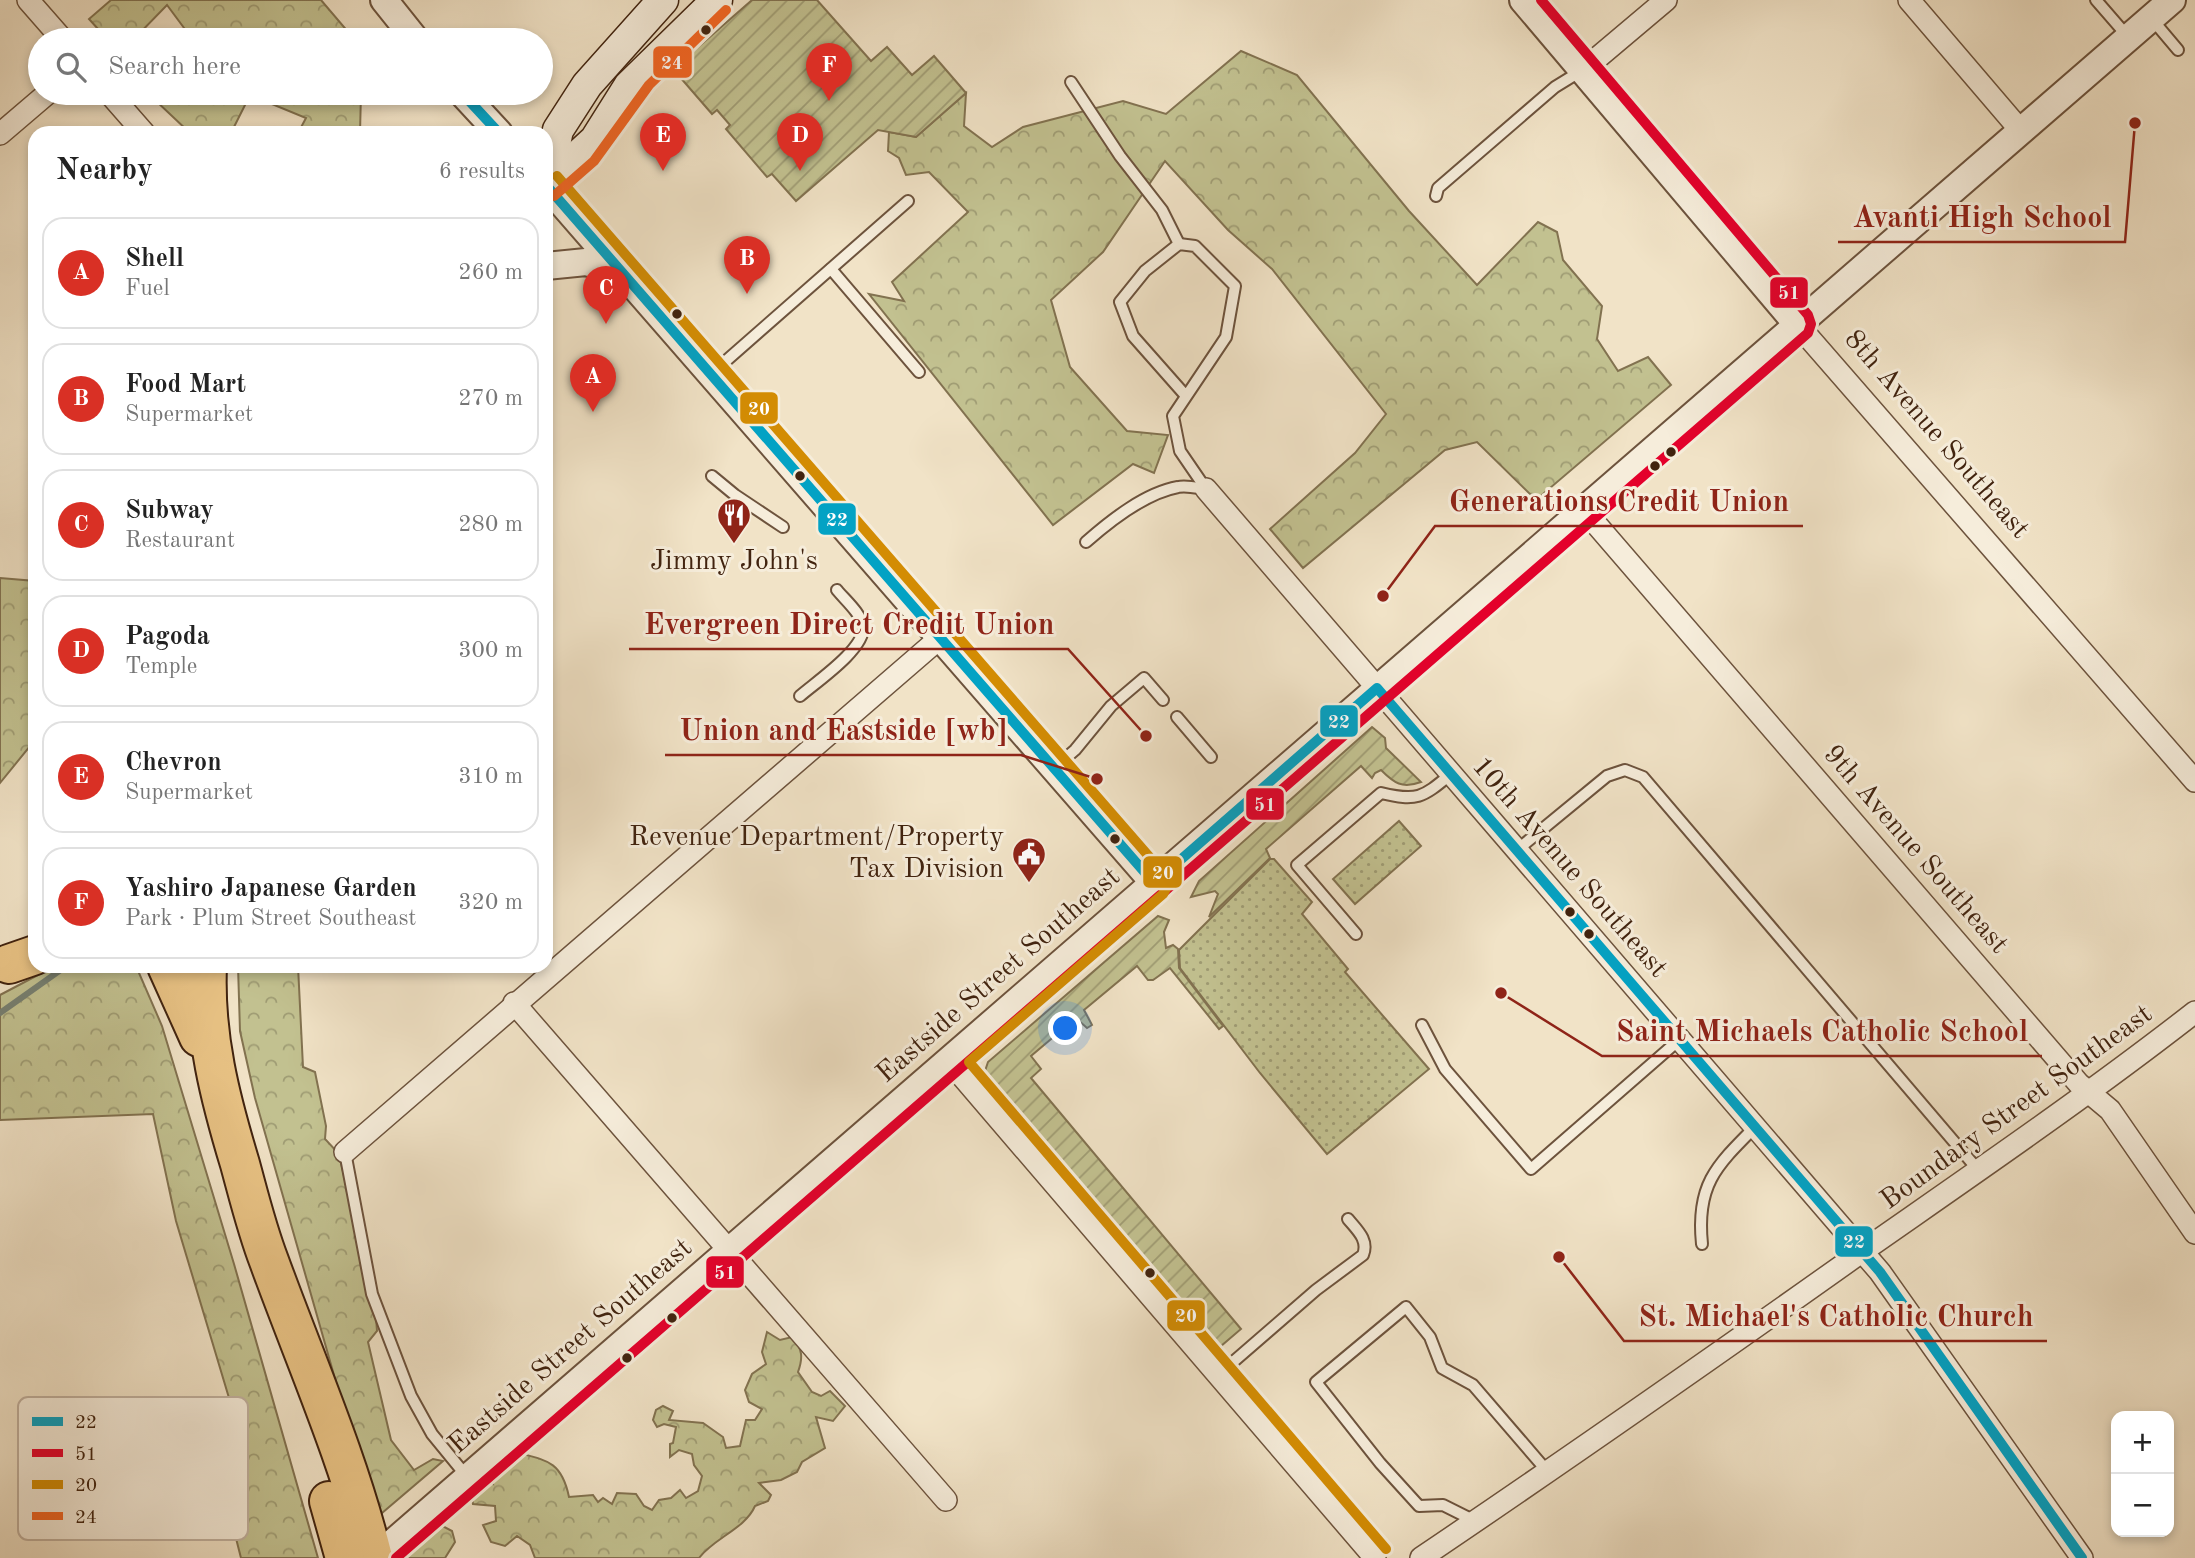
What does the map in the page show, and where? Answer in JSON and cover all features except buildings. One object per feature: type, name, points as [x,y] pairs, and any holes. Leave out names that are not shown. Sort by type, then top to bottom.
[{"type":"highway","points":[[170,973],[214,1073]]},
{"type":"highway","points":[[207,973],[206,1023],[214,1073],[267,1258],[292,1382],[349,1538],[374,1558]]},
{"type":"main road","points":[[553,153],[558,130],[587,85],[663,0]]},
{"type":"main road","points":[[553,179],[595,140],[629,86],[717,0]]},
{"type":"street","points":[[28,0],[52,28]]},
{"type":"street","points":[[384,0],[406,28]]},
{"type":"street","name":"8th Avenue Southeast","points":[[1523,0],[1797,324],[2195,781]]},
{"type":"street","points":[[1583,70],[1666,0]]},
{"type":"street","points":[[1909,0],[2021,131]]},
{"type":"street","name":"Eastside Street Southeast","points":[[374,1558],[2172,0]]},
{"type":"street","points":[[0,134],[34,105]]},
{"type":"street","points":[[120,105],[138,126]]},
{"type":"street","points":[[473,105],[493,126]]},
{"type":"street","points":[[553,194],[1154,883]]},
{"type":"street","points":[[553,265],[586,262],[624,273]]},
{"type":"street","name":"10th Avenue Southeast","points":[[1206,489],[1754,1128],[1881,1272],[2082,1558]]},
{"type":"street","name":"9th Avenue Southeast","points":[[1583,509],[2074,1079],[2110,1110],[2195,1233]]},
{"type":"street","points":[[553,969],[940,637]]},
{"type":"street","points":[[345,1152],[548,973]]},
{"type":"street","points":[[513,1003],[946,1500]]},
{"type":"street","name":"Boundary Street Southeast","points":[[1422,1558],[1673,1387],[1980,1172],[2090,1093],[2195,1012]]},
{"type":"street","points":[[948,1061],[1375,1558]]},
{"type":"lane","points":[[2096,0],[2129,38]]},
{"type":"lane","points":[[2151,18],[2178,50]]},
{"type":"lane","points":[[1436,196],[1438,188],[1555,87],[1583,70]]},
{"type":"lane","points":[[1072,82],[1121,156],[1162,210],[1179,244]]},
{"type":"lane","points":[[711,374],[908,201]]},
{"type":"lane","points":[[1186,396],[1133,336],[1120,302],[1144,271],[1179,244],[1195,246],[1235,286],[1226,337],[1173,416],[1180,451],[1206,489]]},
{"type":"lane","points":[[831,269],[919,372]]},
{"type":"lane","points":[[712,475],[735,495],[783,527]]},
{"type":"lane","points":[[1086,542],[1108,523],[1162,493],[1179,486],[1206,489]]},
{"type":"lane","points":[[800,696],[859,644],[863,628],[859,618],[837,590]]},
{"type":"lane","points":[[1054,768],[1075,750],[1111,706],[1144,678],[1163,701]]},
{"type":"lane","points":[[1177,717],[1211,757]]},
{"type":"lane","points":[[1517,850],[1607,776],[1625,770],[1643,777],[1980,1172]]},
{"type":"lane","points":[[1356,934],[1297,865],[1381,793],[1407,799],[1418,798],[1451,774]]},
{"type":"lane","points":[[1422,1024],[1445,1069],[1531,1169],[1679,1040]]},
{"type":"lane","points":[[1702,1244],[1699,1212],[1709,1183],[1722,1160],[1754,1128]]},
{"type":"lane","points":[[345,1152],[372,1294],[411,1396],[432,1434],[468,1478]]},
{"type":"lane","points":[[1218,1375],[1316,1290],[1363,1255],[1366,1248],[1363,1238],[1348,1219]]},
{"type":"lane","points":[[1475,1521],[1443,1505],[1419,1506],[1371,1453],[1316,1382],[1406,1307],[1430,1337],[1442,1368],[1473,1385],[1548,1471]]},
{"type":"green space","points":[[111,0],[321,0],[345,28],[184,28],[167,5],[145,28],[97,28],[89,19]]},
{"type":"green space","points":[[752,0],[817,0],[871,61],[887,47],[912,75],[934,56],[966,93],[916,137],[878,130],[796,201],[772,174],[767,177],[726,129],[730,125],[717,110],[712,114],[673,69]]},
{"type":"green space","points":[[1241,51],[1297,75],[1409,211],[1477,285],[1538,222],[1557,232],[1563,260],[1602,306],[1597,339],[1618,371],[1648,357],[1671,385],[1536,500],[1477,442],[1445,450],[1303,568],[1270,529],[1355,453],[1386,414],[1272,269],[1228,230],[1165,161],[1103,252],[1051,300],[1070,367],[1127,431],[1168,435],[1154,473],[1133,464],[1053,525],[869,294],[904,301],[892,282],[968,212],[929,172],[906,175],[899,158],[888,151],[889,132],[916,137],[966,93],[964,126],[992,147],[1023,127],[1123,101],[1166,114]]},
{"type":"green space","points":[[160,105],[245,105],[234,126],[183,126]]},
{"type":"green space","points":[[274,105],[361,105],[360,126],[302,126],[306,118]]},
{"type":"green space","points":[[0,578],[28,580],[28,749],[0,783]]},
{"type":"green space","points":[[1372,727],[1385,738],[1386,748],[1421,782],[1403,785],[1381,770],[1372,778],[1361,766],[1266,849],[1270,858],[1209,917],[1218,894],[1215,891],[1191,897],[1199,881]]},
{"type":"green space","points":[[1399,821],[1421,846],[1355,904],[1333,879]]},
{"type":"green space","points":[[1270,859],[1274,859],[1312,902],[1302,914],[1348,969],[1345,972],[1429,1069],[1327,1154],[1260,1073],[1180,968],[1179,950]]},
{"type":"green space","points":[[1158,916],[1169,920],[1164,932],[1166,948],[1173,945],[1178,949],[1179,968],[1223,1026],[1219,1029],[1170,968],[1153,980],[1148,980],[1137,966],[1084,1010],[1092,1025],[1087,1028],[1076,1018],[1031,1056],[1041,1069],[1031,1078],[1241,1329],[1221,1346],[985,1071],[988,1062]]},
{"type":"green space","points":[[42,973],[139,973],[162,1026],[234,1264],[318,1558],[241,1558],[236,1540],[248,1540],[248,1397],[229,1397],[176,1221],[153,1114],[0,1120],[0,995]]},
{"type":"green space","points":[[238,973],[298,973],[303,1067],[315,1072],[326,1126],[325,1139],[339,1154],[376,1318],[377,1331],[368,1342],[391,1440],[414,1470],[433,1459],[443,1461],[375,1519],[255,1098],[240,1031]]},
{"type":"green space","points":[[767,1332],[780,1340],[792,1337],[801,1354],[798,1372],[812,1392],[821,1396],[830,1391],[845,1406],[833,1421],[816,1417],[825,1448],[802,1462],[797,1472],[781,1480],[759,1483],[771,1495],[768,1501],[755,1506],[744,1521],[699,1558],[535,1558],[530,1545],[517,1536],[505,1546],[491,1542],[483,1525],[496,1521],[495,1506],[473,1504],[470,1487],[479,1480],[493,1484],[491,1475],[479,1475],[510,1451],[541,1459],[556,1468],[566,1484],[569,1497],[593,1495],[598,1502],[603,1498],[612,1504],[617,1493],[636,1494],[644,1506],[652,1510],[659,1500],[671,1498],[680,1490],[686,1498],[698,1491],[702,1476],[694,1465],[692,1454],[679,1450],[670,1457],[670,1444],[673,1443],[676,1427],[664,1424],[657,1427],[653,1420],[656,1410],[663,1406],[673,1411],[669,1420],[703,1423],[723,1437],[726,1448],[740,1446],[746,1420],[755,1420],[762,1409],[749,1402],[745,1390],[752,1374],[766,1364],[762,1352]]},
{"type":"green space","points":[[431,1520],[452,1531],[455,1542],[445,1558],[391,1558]]},
{"type":"waterway","points":[[0,1013],[56,973]]},
{"type":"transit line","name":"51","points":[[396,1558],[1808,333],[1811,324],[1808,315],[1541,0]]},
{"type":"transit line","name":"24","points":[[554,196],[594,161],[649,85],[726,10]]},
{"type":"transit line","name":"22","points":[[473,105],[493,126]]},
{"type":"transit line","name":"20","points":[[557,176],[1166,876],[1168,885],[1163,894],[969,1062],[1386,1549]]},
{"type":"transit line","name":"22","points":[[553,193],[1154,883],[1377,688],[1880,1272],[2082,1558]]},
{"type":"place","name":"Yashiro Japanese Garden","points":[[829,101]]},
{"type":"place","name":"Avanti High School","points":[[2135,123]]},
{"type":"place","name":"Chevron","points":[[663,171]]},
{"type":"place","name":"Pagoda","points":[[800,171]]},
{"type":"place","name":"Food Mart","points":[[747,294]]},
{"type":"place","name":"Subway","points":[[606,324]]},
{"type":"place","name":"Shell","points":[[593,412]]},
{"type":"place","name":"Jimmy John's","points":[[734,545]]},
{"type":"place","name":"Generations Credit Union","points":[[1383,596]]},
{"type":"place","name":"Evergreen Direct Credit Union","points":[[1146,736]]},
{"type":"place","name":"Union and Eastside [wb]","points":[[1097,779]]},
{"type":"place","name":"Revenue Department/Property Tax Division","points":[[1029,884]]},
{"type":"place","name":"Saint Michaels Catholic School","points":[[1501,993]]},
{"type":"place","name":"St. Michael's Catholic Church","points":[[1559,1257]]}]
